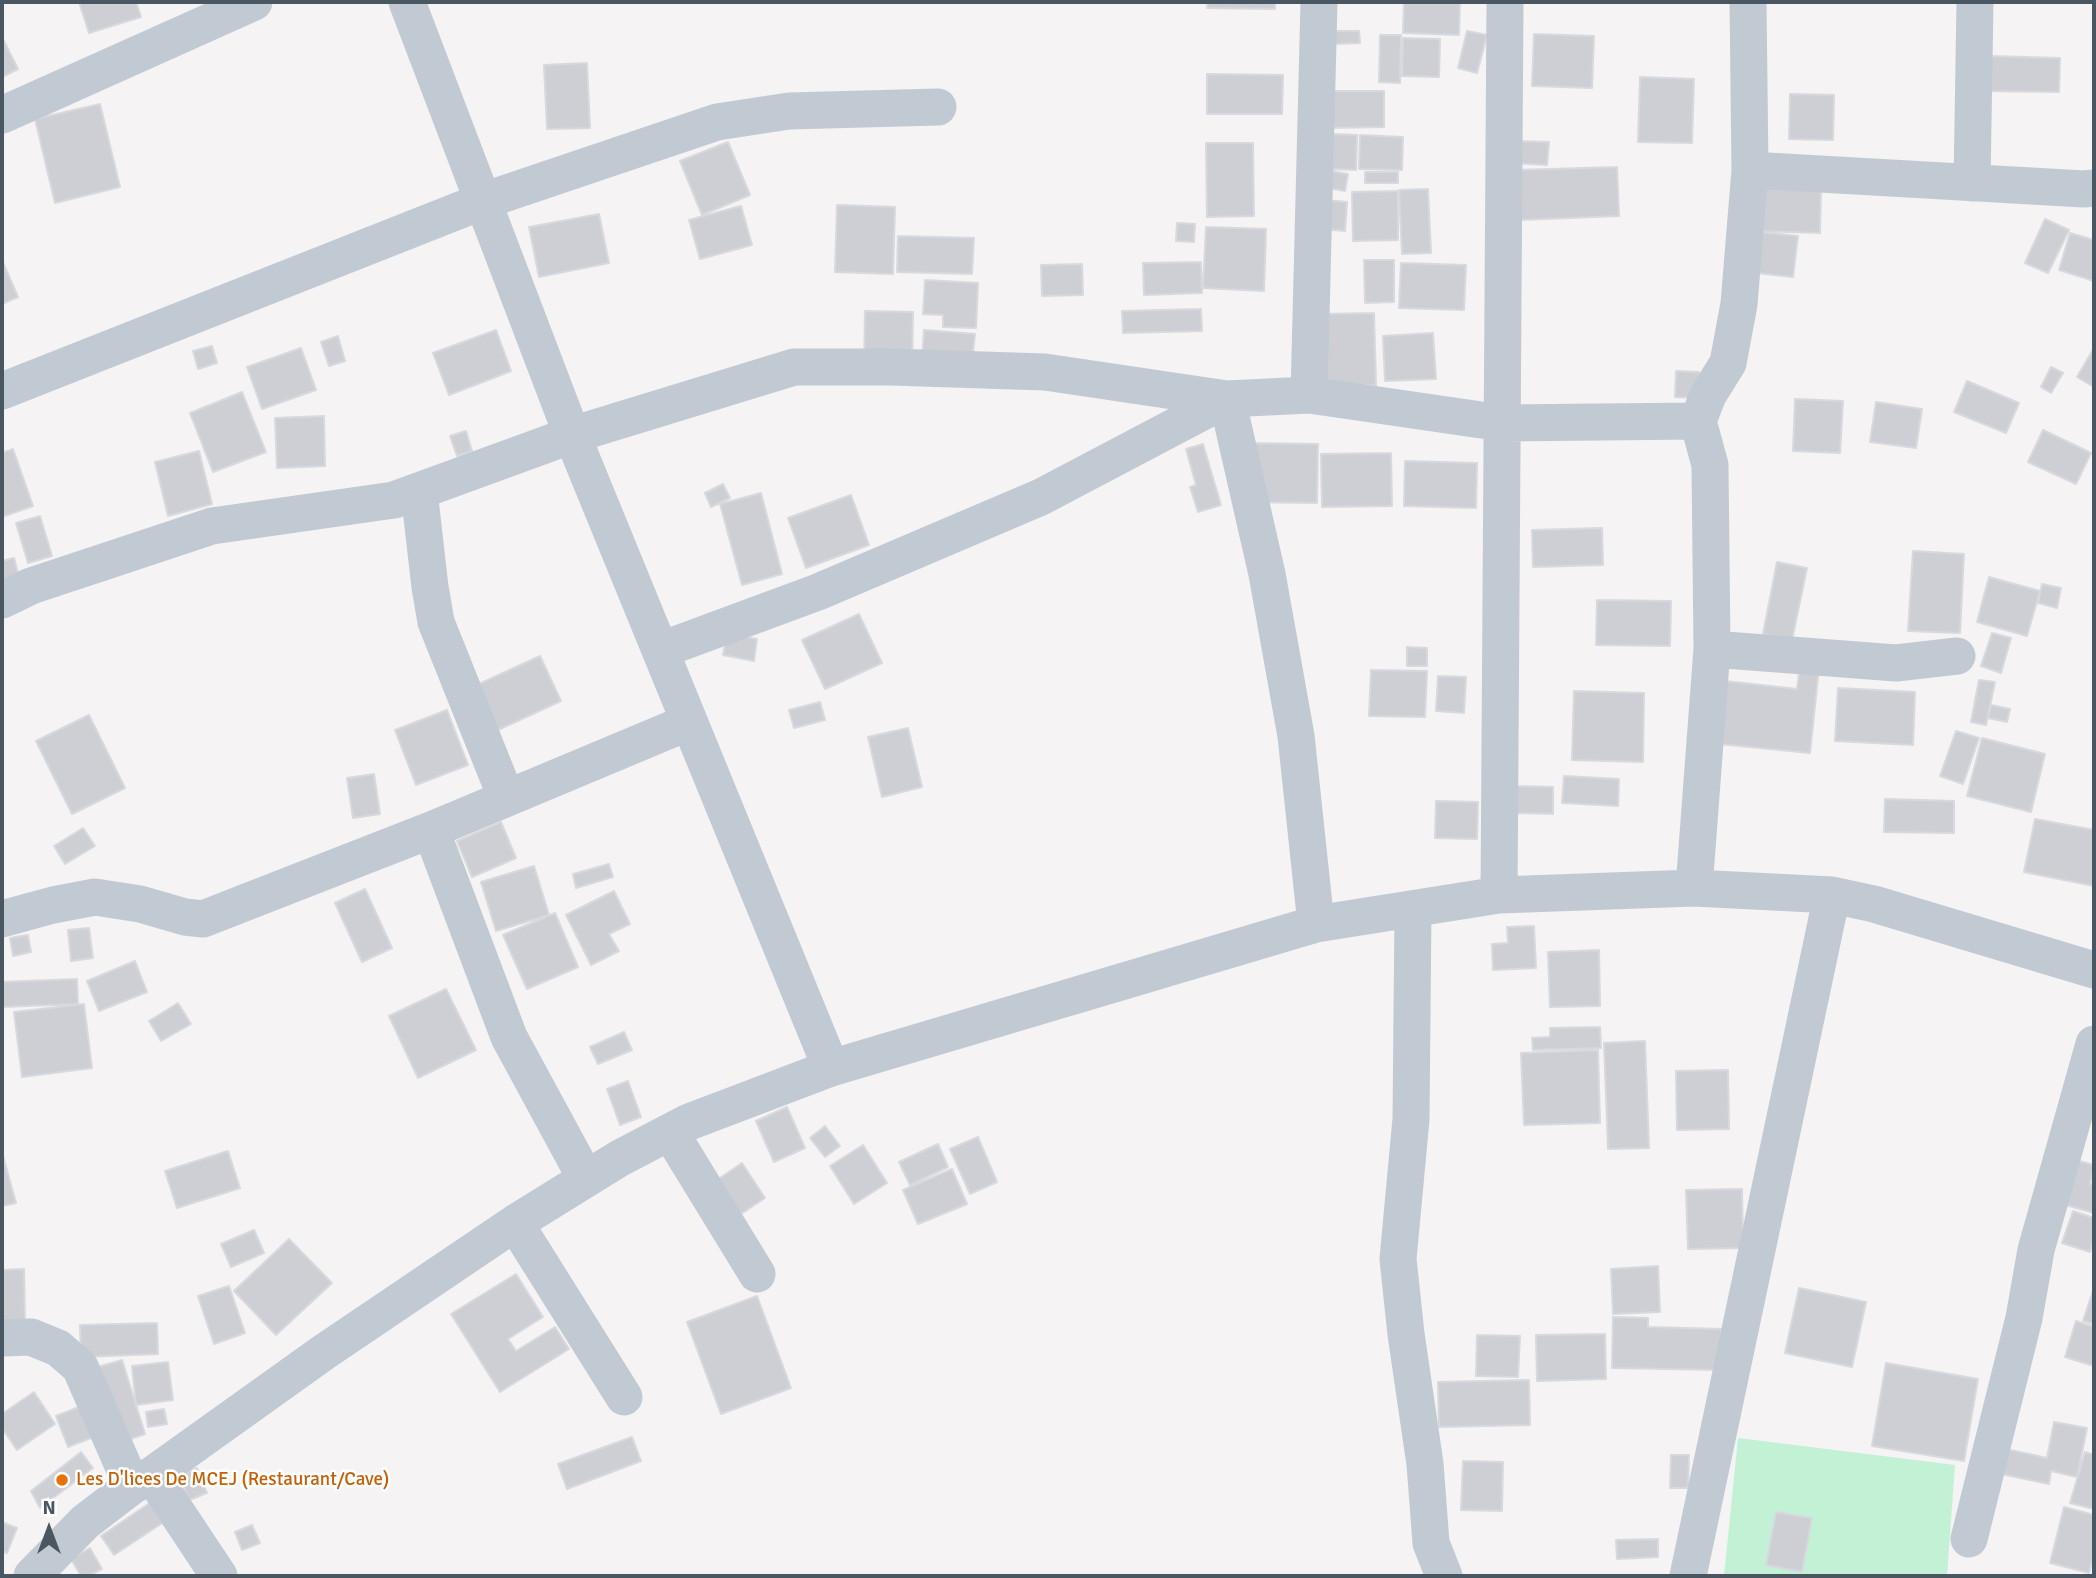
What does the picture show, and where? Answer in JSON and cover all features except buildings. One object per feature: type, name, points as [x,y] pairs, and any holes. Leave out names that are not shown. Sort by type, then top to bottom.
[{"type":"street","points":[[2,115],[254,2]]},
{"type":"street","points":[[407,2],[572,435],[831,1069]]},
{"type":"street","points":[[1309,395],[1319,2]]},
{"type":"street","points":[[1499,895],[1505,2]]},
{"type":"street","points":[[1694,888],[1713,649],[1710,466],[1698,421],[1708,396],[1728,363],[1739,304],[1750,170],[1748,2]]},
{"type":"street","points":[[1972,183],[1975,2]]},
{"type":"street","points":[[2,391],[483,201],[717,122],[789,111],[938,107]]},
{"type":"street","points":[[1750,170],[2094,188]]},
{"type":"street","points":[[2,600],[31,586],[212,526],[394,500],[572,435],[794,367],[1045,372],[1227,399],[1309,395],[1502,424],[1698,421]]},
{"type":"street","points":[[661,650],[818,592],[1041,497],[1227,399]]},
{"type":"street","points":[[1227,399],[1267,574],[1296,736],[1316,924]]},
{"type":"street","points":[[419,491],[436,622],[506,797]]},
{"type":"street","points":[[1713,649],[1896,663],[1957,656]]},
{"type":"street","points":[[2,919],[95,897],[140,904],[185,917],[203,919],[431,830],[689,722]]},
{"type":"street","points":[[431,830],[509,1037],[586,1179]]},
{"type":"street","points":[[32,1576],[85,1521],[324,1352],[515,1223],[586,1179],[689,1122],[831,1069],[1316,924],[1499,895],[1694,888],[1832,895],[1874,904],[2094,970]]},
{"type":"street","points":[[1688,1576],[1832,895]]},
{"type":"street","points":[[1413,909],[1411,1119],[1398,1259],[1425,1464],[1431,1543],[1444,1576]]},
{"type":"street","points":[[1969,1539],[2024,1318],[2035,1250],[2094,1044]]},
{"type":"street","points":[[670,1132],[757,1273]]},
{"type":"street","points":[[515,1223],[624,1397]]},
{"type":"street","points":[[2,1338],[32,1337],[58,1348],[80,1367],[142,1480],[219,1576]]},
{"type":"green space","points":[[1738,1438],[1955,1465],[1947,1576],[1724,1576]]},
{"type":"place","name":"Les D'lices De MCEJ (Restaurant/Cave)","points":[[62,1480]]}]
